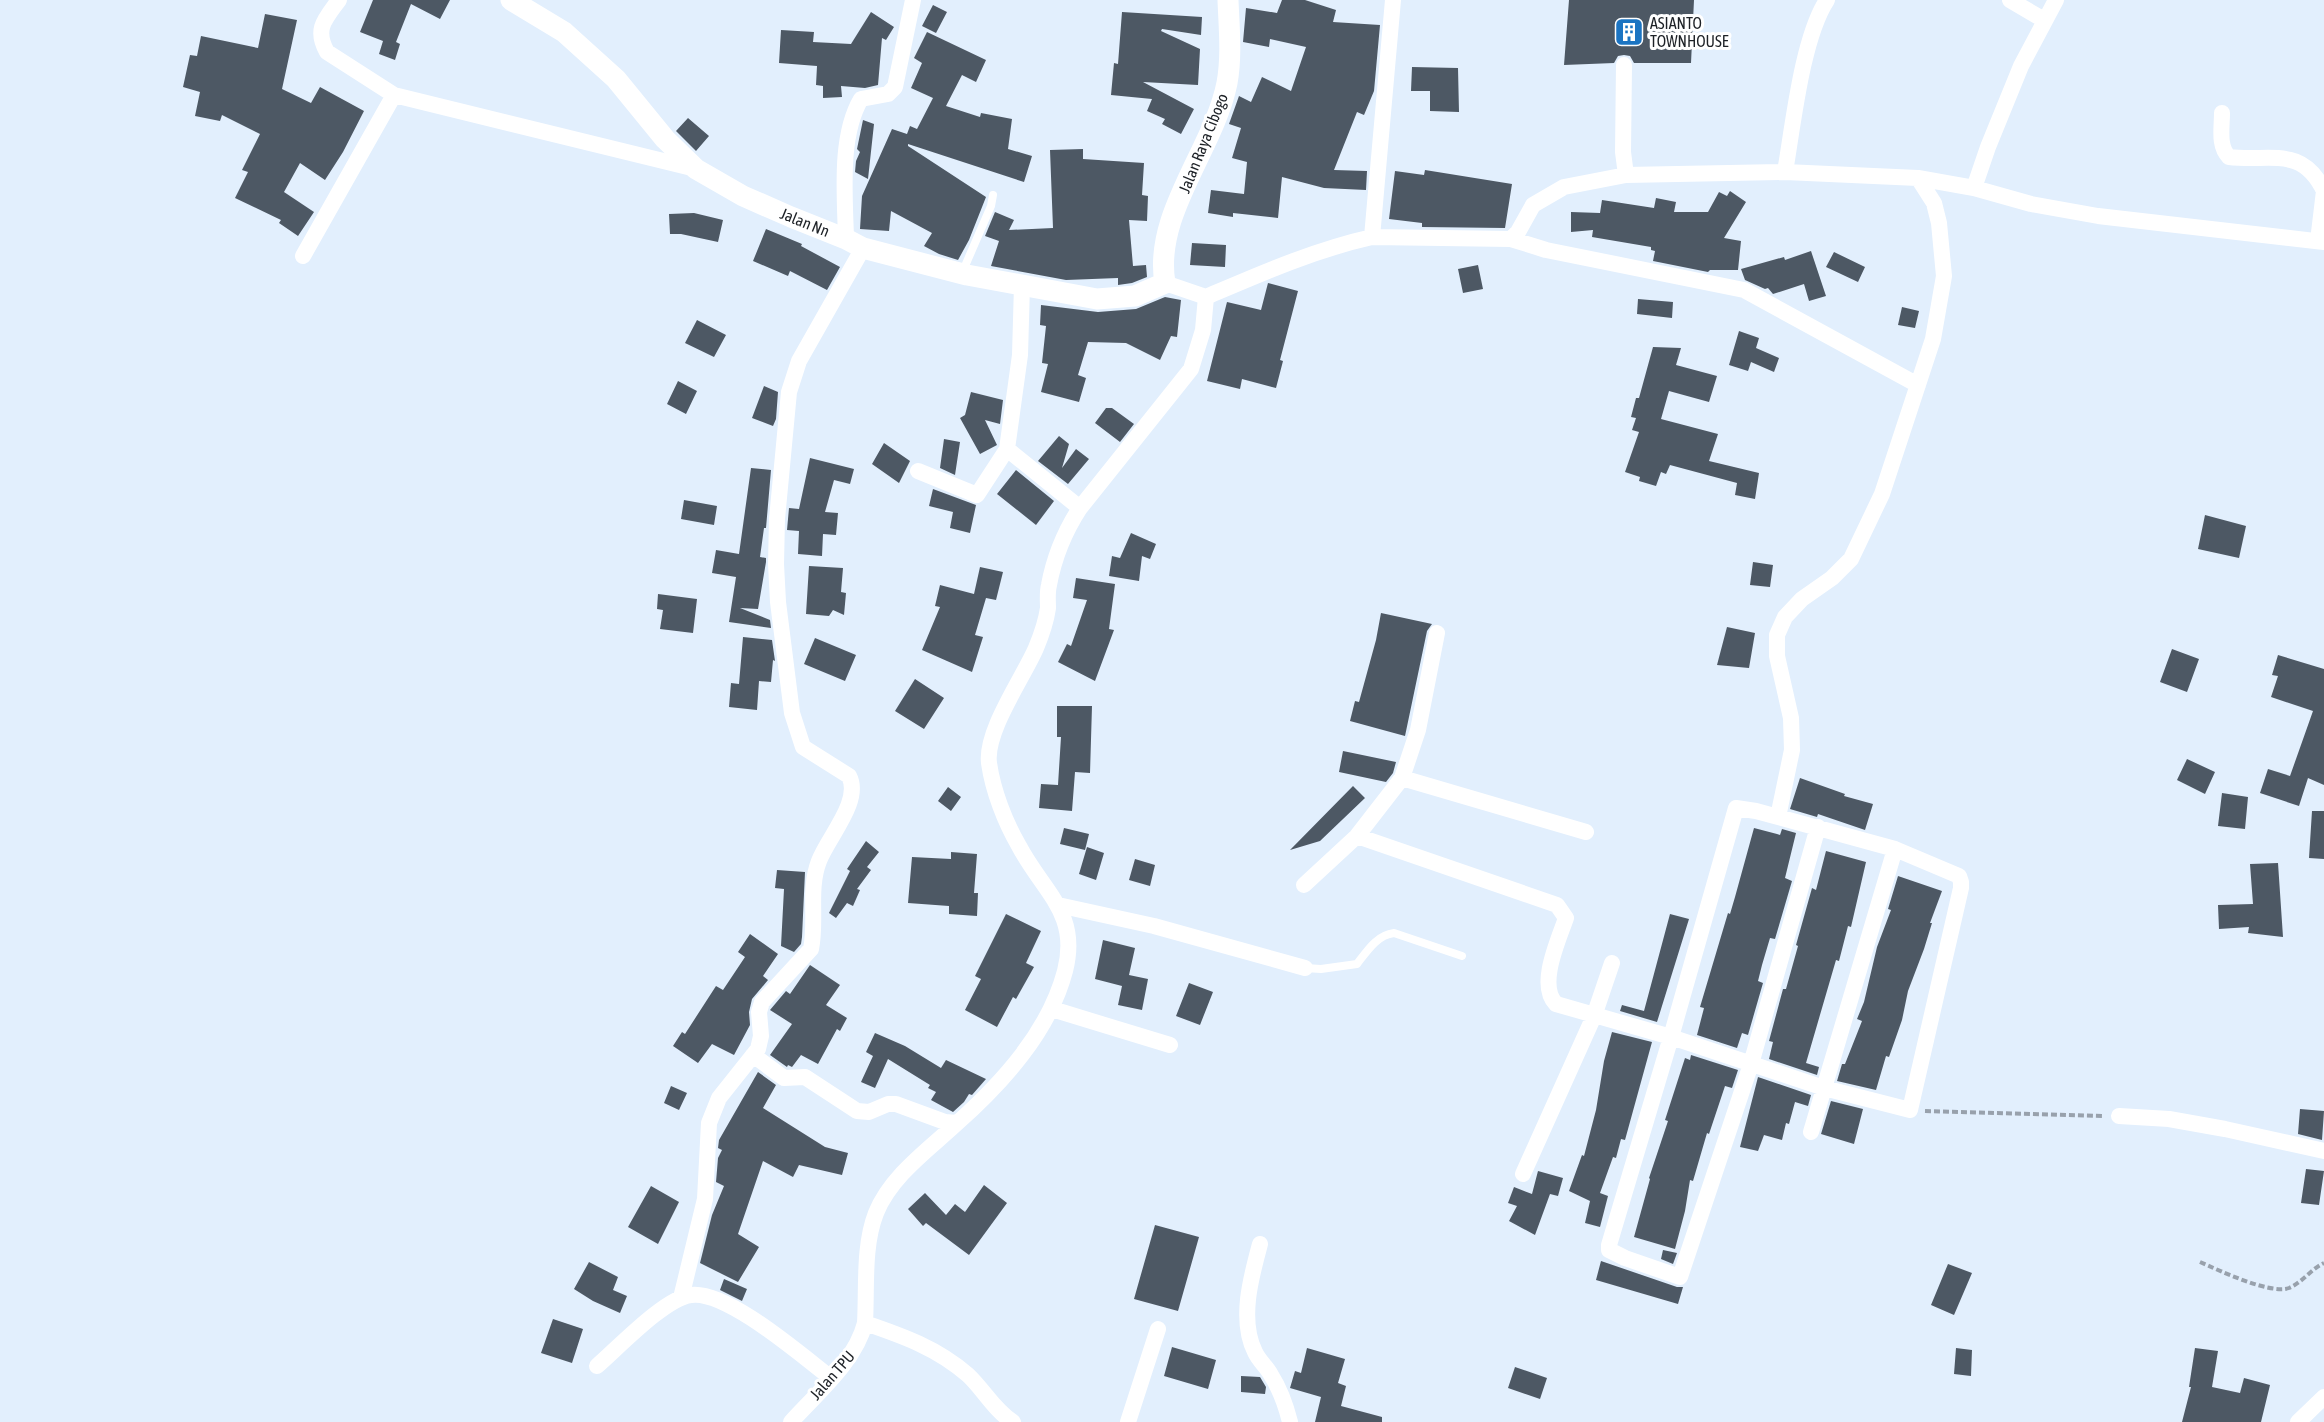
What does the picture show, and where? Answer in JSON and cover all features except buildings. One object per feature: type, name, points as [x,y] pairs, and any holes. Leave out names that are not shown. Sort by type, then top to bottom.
[{"type":"street","points":[[339,0],[323,22],[322,42],[327,52],[394,95],[696,170]]},
{"type":"street","name":"Jalan Nn","points":[[511,0],[564,32],[590,55],[616,79],[665,139],[696,170],[743,196],[854,244],[962,274],[1097,298],[1135,296],[1165,283]]},
{"type":"street","points":[[681,1298],[705,1199],[707,1141],[712,1111],[760,1042],[759,1012],[762,1002],[811,949],[814,888],[818,863],[852,796],[852,783],[849,776],[814,756],[803,747],[799,739],[789,696],[776,564],[778,508],[789,392],[793,376],[854,244],[846,146],[854,115],[861,99],[888,94],[895,87],[913,0]]},
{"type":"street","name":"Jalan Raya Cibogo","points":[[1165,283],[1164,272],[1170,220],[1210,134],[1227,84],[1230,61],[1228,0]]},
{"type":"street","points":[[1372,237],[1393,0]]},
{"type":"street","points":[[1785,172],[1805,60],[1821,9],[1827,0]]},
{"type":"street","points":[[2010,0],[2044,20]]},
{"type":"street","points":[[1974,188],[1984,156],[2021,66],[2056,0]]},
{"type":"street","points":[[1624,65],[1623,152],[1626,175]]},
{"type":"street","points":[[303,256],[394,95]]},
{"type":"street","points":[[1511,239],[1518,232],[1533,205],[1564,187],[1626,175],[1785,172],[1918,178],[1974,188],[2031,204],[2098,216],[2321,242],[2324,191],[2314,172],[2291,159],[2229,158],[2224,152],[2222,141],[2222,113]]},
{"type":"street","points":[[1778,817],[1792,750],[1791,718],[1777,656],[1777,635],[1785,617],[1802,599],[1832,578],[1851,559],[1882,494],[1933,339],[1944,276],[1939,223],[1934,203],[1918,178]]},
{"type":"street","points":[[1165,283],[1206,297],[1279,266],[1349,242],[1372,237],[1511,239],[1546,250],[1744,290],[1918,385]]},
{"type":"street","points":[[918,471],[978,495],[1007,449],[1020,356],[1022,285]]},
{"type":"street","name":"Jalan TPU","points":[[791,1422],[854,1353],[865,1323],[870,1229],[877,1210],[894,1184],[1009,1072],[1052,1009],[1065,971],[1069,950],[1068,930],[1058,905],[1019,847],[1005,818],[989,762],[996,730],[1004,710],[1036,649],[1044,628],[1052,575],[1065,531],[1080,508],[1191,369],[1203,330],[1206,297]]},
{"type":"street","points":[[1007,449],[1080,508]]},
{"type":"street","points":[[1304,885],[1358,836],[1402,778],[1419,730],[1437,633]]},
{"type":"street","points":[[1402,778],[1586,832]]},
{"type":"street","points":[[1358,836],[1557,905],[1566,918],[1549,973],[1550,996],[1556,1004],[1671,1037],[1750,1064],[1824,1088],[1910,1110],[1961,882],[1959,876],[1895,849],[1818,827],[1736,808],[1671,1037],[1609,1248],[1610,1251],[1624,1258],[1678,1277],[1682,1276],[1750,1064],[1818,827]]},
{"type":"street","points":[[1811,1132],[1895,849]]},
{"type":"street","points":[[1058,905],[1154,926],[1305,968]]},
{"type":"street","points":[[1522,1174],[1594,1016],[1612,963]]},
{"type":"street","points":[[1052,1009],[1170,1045]]},
{"type":"street","points":[[753,1055],[784,1078],[805,1077],[857,1111],[869,1112],[888,1104],[896,1104],[945,1122],[957,1123]]},
{"type":"street","points":[[2119,1116],[2169,1119],[2324,1151]]},
{"type":"street","points":[[1260,1244],[1250,1282],[1248,1324],[1255,1352],[1271,1375],[1282,1397],[1290,1422]]},
{"type":"street","points":[[597,1366],[650,1319],[681,1298],[692,1295],[703,1296],[741,1311],[831,1378]]},
{"type":"street","points":[[865,1323],[912,1339],[945,1357],[969,1377],[1004,1416],[1013,1422]]},
{"type":"street","points":[[1128,1422],[1158,1329]]},
{"type":"street","points":[[2298,1422],[2324,1397]]},
{"type":"lane","points":[[962,274],[991,206],[993,195]]},
{"type":"lane","points":[[1305,968],[1357,964],[1372,945],[1386,934],[1395,933],[1462,956]]},
{"type":"path","points":[[1910,1110],[2119,1116]]},
{"type":"path","points":[[2200,1262],[2251,1283],[2283,1289],[2290,1288],[2324,1263]]},
{"type":"place","name":"ASIANTO TOWNHOUSE","points":[[1629,32]]}]
